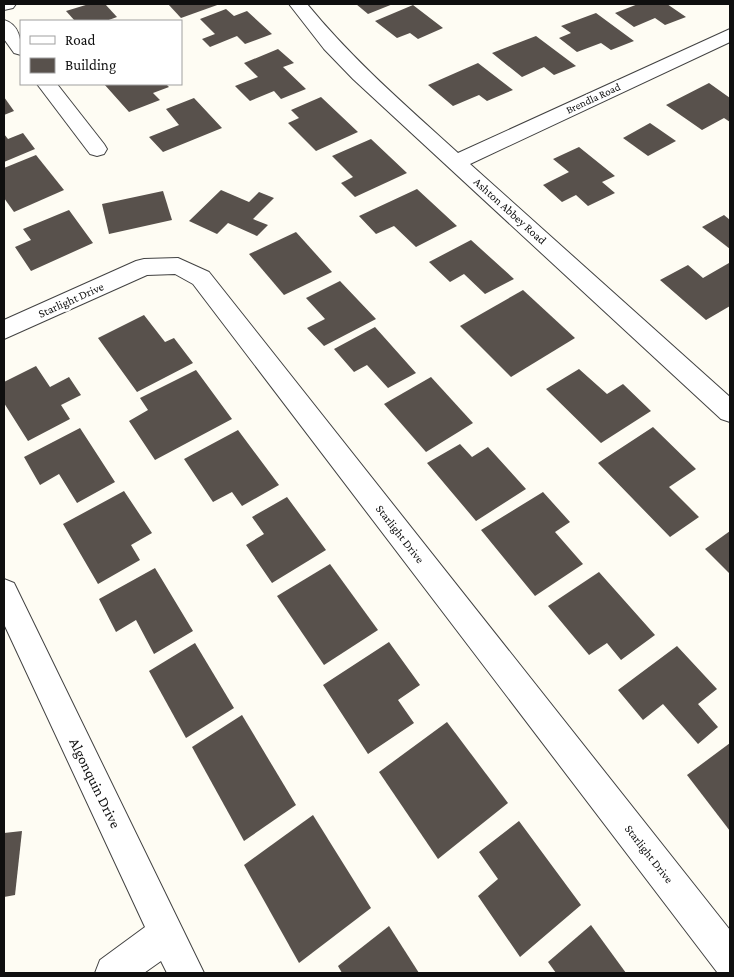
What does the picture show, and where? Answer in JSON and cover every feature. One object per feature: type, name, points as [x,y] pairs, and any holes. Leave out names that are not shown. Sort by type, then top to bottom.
[{"type":"street","name":"Ashton Abbey Road","points":[[298,4],[331,45],[360,75],[725,399]]},
{"type":"street","points":[[4,26],[20,48]]},
{"type":"street","name":"Brendla Road","points":[[456,162],[730,35]]},
{"type":"street","points":[[49,85],[96,149]]},
{"type":"street","name":"Starlight Drive","points":[[4,330],[144,267],[178,266],[201,278],[730,960]]},
{"type":"street","name":"Algonquin Drive","points":[[4,593],[186,973]]},
{"type":"street","points":[[113,973],[167,934]]},
{"type":"building","points":[[89,4],[105,4],[117,17],[109,20],[74,20],[66,11]]},
{"type":"building","points":[[168,4],[220,4],[181,18]]},
{"type":"building","points":[[356,4],[393,4],[368,14]]},
{"type":"building","points":[[638,4],[667,4],[686,17],[665,25],[655,18],[634,27],[615,13]]},
{"type":"building","points":[[413,5],[443,28],[418,39],[410,33],[397,38],[375,21]]},
{"type":"building","points":[[226,9],[234,16],[247,11],[272,34],[245,44],[237,36],[210,47],[202,39],[215,34],[200,19]]},
{"type":"building","points":[[596,13],[634,41],[611,50],[601,43],[577,52],[559,38],[571,33],[561,26]]},
{"type":"building","points":[[536,36],[576,66],[554,75],[544,67],[522,77],[492,53]]},
{"type":"building","points":[[278,49],[294,63],[283,67],[306,89],[281,99],[274,91],[250,101],[235,86],[258,77],[244,63]]},
{"type":"building","points":[[478,63],[513,90],[487,101],[479,95],[453,106],[428,85]]},
{"type":"building","points":[[709,83],[730,98],[730,122],[724,118],[702,130],[666,105]]},
{"type":"building","points":[[105,85],[167,85],[169,87],[153,93],[160,100],[129,112]]},
{"type":"building","points":[[4,97],[14,111],[4,115]]},
{"type":"building","points":[[321,97],[358,132],[316,151],[288,123],[299,118],[291,110]]},
{"type":"building","points":[[194,98],[222,128],[163,152],[149,137],[179,125],[166,109]]},
{"type":"building","points":[[650,123],[676,141],[648,156],[623,138]]},
{"type":"building","points":[[23,133],[35,149],[4,162],[4,134],[8,139]]},
{"type":"building","points":[[371,139],[407,173],[355,197],[341,183],[353,177],[332,156]]},
{"type":"building","points":[[579,147],[615,176],[602,182],[615,193],[588,206],[576,195],[562,202],[543,185],[569,172],[553,159]]},
{"type":"building","points":[[36,155],[64,190],[14,212],[4,198],[4,168]]},
{"type":"building","points":[[417,189],[457,226],[416,247],[394,226],[376,234],[359,216]]},
{"type":"building","points":[[221,190],[249,202],[259,192],[274,198],[253,219],[268,225],[257,236],[228,223],[217,234],[189,221]]},
{"type":"building","points":[[163,191],[172,220],[109,234],[102,204]]},
{"type":"building","points":[[69,210],[93,243],[31,271],[15,247],[31,240],[23,229]]},
{"type":"building","points":[[724,215],[730,220],[730,249],[702,227]]},
{"type":"building","points":[[296,232],[332,272],[284,295],[249,254]]},
{"type":"building","points":[[471,240],[514,279],[485,294],[464,274],[450,282],[429,262]]},
{"type":"building","points":[[729,263],[730,306],[706,320],[660,280],[688,265],[703,278]]},
{"type":"building","points":[[340,281],[376,319],[324,346],[307,328],[325,319],[306,298]]},
{"type":"building","points":[[523,290],[575,338],[511,377],[460,326]]},
{"type":"building","points":[[144,315],[165,342],[174,338],[193,363],[137,392],[98,338]]},
{"type":"building","points":[[375,327],[416,373],[388,388],[367,365],[354,372],[334,349]]},
{"type":"building","points":[[36,366],[50,387],[69,377],[81,395],[61,405],[70,419],[28,441],[4,403],[4,382]]},
{"type":"building","points":[[579,369],[607,394],[623,384],[651,411],[601,443],[546,389]]},
{"type":"building","points":[[196,370],[232,419],[155,460],[129,421],[148,410],[140,398]]},
{"type":"building","points":[[431,377],[473,423],[426,452],[384,404]]},
{"type":"building","points":[[653,427],[696,469],[669,487],[699,517],[670,537],[598,463]]},
{"type":"building","points":[[80,428],[115,482],[77,503],[59,474],[40,485],[24,457]]},
{"type":"building","points":[[238,430],[279,485],[242,506],[232,492],[213,502],[184,459]]},
{"type":"building","points":[[460,444],[472,457],[488,447],[526,489],[476,521],[427,463]]},
{"type":"building","points":[[124,491],[152,533],[131,545],[140,560],[98,584],[63,524]]},
{"type":"building","points":[[543,492],[570,522],[555,532],[583,564],[535,596],[481,530]]},
{"type":"building","points":[[287,497],[326,550],[272,583],[246,545],[264,534],[252,517]]},
{"type":"building","points":[[730,531],[730,574],[705,549]]},
{"type":"building","points":[[330,564],[378,630],[324,665],[277,596]]},
{"type":"building","points":[[155,568],[193,631],[154,654],[136,620],[116,632],[99,599]]},
{"type":"building","points":[[599,572],[655,635],[621,660],[607,643],[589,655],[548,606]]},
{"type":"building","points":[[389,642],[420,685],[398,700],[414,723],[368,754],[323,685]]},
{"type":"building","points":[[195,643],[234,708],[186,738],[149,671]]},
{"type":"building","points":[[677,646],[717,689],[698,704],[718,727],[698,744],[663,704],[643,720],[618,690]]},
{"type":"building","points":[[242,715],[296,805],[244,841],[192,747]]},
{"type":"building","points":[[447,722],[508,803],[438,859],[379,772]]},
{"type":"building","points":[[730,743],[730,831],[687,775]]},
{"type":"building","points":[[313,815],[371,908],[299,963],[244,865]]},
{"type":"building","points":[[519,821],[581,905],[520,957],[478,896],[498,879],[479,852]]},
{"type":"building","points":[[22,831],[15,895],[4,897],[4,833]]},
{"type":"building","points":[[591,925],[626,973],[556,973],[548,962]]},
{"type":"building","points":[[389,926],[419,973],[342,973],[338,966]]}]
